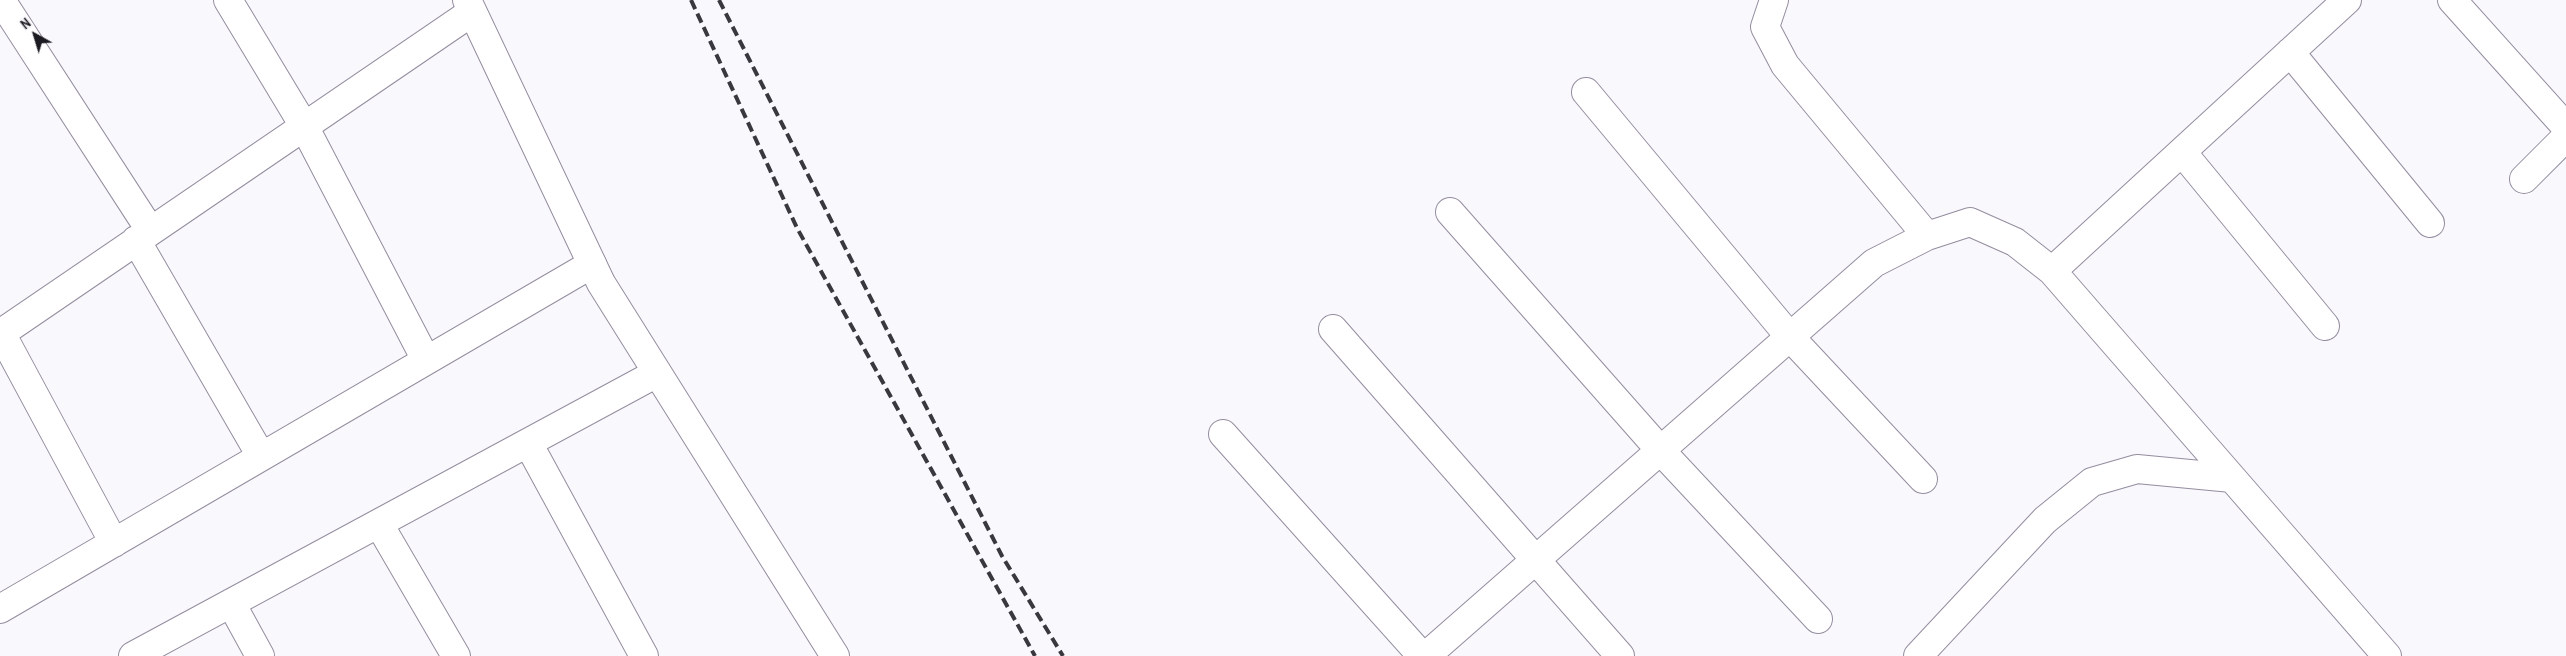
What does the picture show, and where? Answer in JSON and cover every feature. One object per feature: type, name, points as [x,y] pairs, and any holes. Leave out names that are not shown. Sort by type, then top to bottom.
[{"type":"street","points":[[1,0],[143,235],[262,456]]},
{"type":"street","points":[[228,0],[304,126],[426,360]]},
{"type":"street","points":[[1774,0],[1765,27],[1785,65],[1927,236]]},
{"type":"street","points":[[2052,271],[2347,0]]},
{"type":"street","points":[[2452,0],[2566,127]]},
{"type":"street","points":[[114,543],[0,334],[304,126],[470,6],[601,283],[835,656]]},
{"type":"street","points":[[2290,52],[2430,223]]},
{"type":"street","points":[[1586,92],[1790,337],[1923,479]]},
{"type":"street","points":[[2524,179],[2566,137]]},
{"type":"street","points":[[2182,152],[2325,326]]},
{"type":"street","points":[[1450,212],[1661,451],[1818,620]]},
{"type":"street","points":[[1426,656],[1874,263],[1927,236],[1970,222],[2015,242],[2052,271],[2388,656]]},
{"type":"street","points":[[0,610],[592,264]]},
{"type":"street","points":[[1333,329],[1620,656]]},
{"type":"street","points":[[133,656],[657,373]]},
{"type":"street","points":[[1223,434],[1422,656]]},
{"type":"street","points":[[528,443],[644,656]]},
{"type":"street","points":[[1918,656],[2045,520],[2092,482],[2137,469],[2232,478]]},
{"type":"street","points":[[379,524],[456,656]]},
{"type":"street","points":[[231,603],[260,656]]},
{"type":"railway","points":[[691,0],[797,228],[1035,656]]},
{"type":"railway","points":[[719,0],[1002,556],[1063,656]]}]
